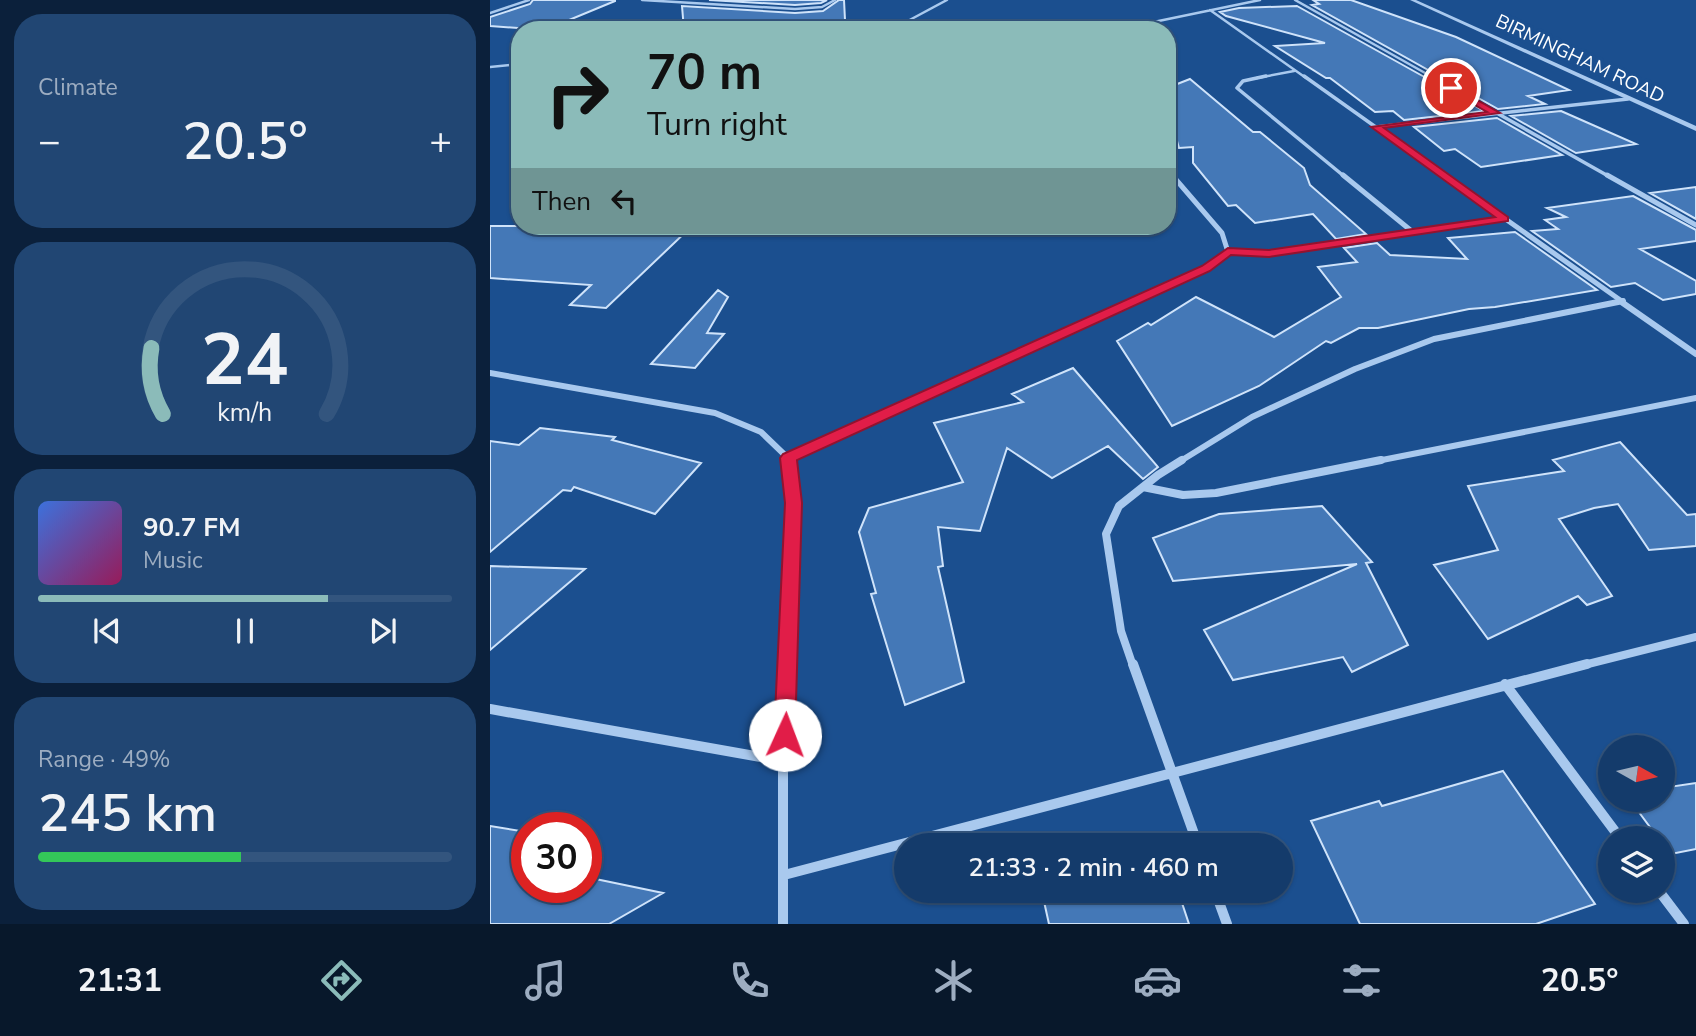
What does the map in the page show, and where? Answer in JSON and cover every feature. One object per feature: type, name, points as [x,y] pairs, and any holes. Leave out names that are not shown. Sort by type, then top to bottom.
[{"type":"street","points":[[490,13],[529,0]]},
{"type":"street","points":[[642,0],[795,9],[822,7],[835,0]]},
{"type":"street","points":[[914,21],[947,0]]},
{"type":"street","points":[[1158,21],[1260,0]]},
{"type":"street","points":[[1295,0],[1696,225]]},
{"type":"street","name":"BIRMINGHAM ROAD","points":[[1412,0],[1696,129]]},
{"type":"street","points":[[1210,10],[1696,354]]},
{"type":"street","points":[[490,67],[511,65]]},
{"type":"street","points":[[1294,71],[1244,80],[1237,88],[1414,233]]},
{"type":"street","points":[[1376,127],[1628,99]]},
{"type":"street","points":[[1176,179],[1222,233],[1228,252]]},
{"type":"street","points":[[788,458],[1206,269],[1228,252],[1269,254],[1504,219]]},
{"type":"street","points":[[1194,833],[1121,631],[1106,534],[1119,506],[1143,487],[1252,417],[1355,369],[1434,339],[1623,301]]},
{"type":"street","points":[[490,373],[715,413],[761,432],[788,458],[794,503],[783,761],[783,924]]},
{"type":"street","points":[[1143,487],[1183,495],[1216,493],[1696,398]]},
{"type":"street","points":[[783,875],[1504,684],[1696,637]]},
{"type":"street","points":[[1504,684],[1611,826]]},
{"type":"street","points":[[490,709],[783,761]]},
{"type":"street","points":[[1219,903],[1227,924]]},
{"type":"street","points":[[1668,903],[1684,924]]},
{"type":"building","points":[[533,0],[615,0],[567,21],[511,21],[511,28],[490,26],[490,17],[530,4]]},
{"type":"building","points":[[709,0],[827,0],[795,5]]},
{"type":"building","points":[[839,0],[844,0],[845,20],[683,21],[682,6],[795,13],[823,11]]},
{"type":"building","points":[[1313,0],[1351,0],[1456,37],[1569,90],[1528,96],[1545,104],[1498,109],[1312,5],[1319,4]]},
{"type":"building","points":[[1297,6],[1484,111],[1404,120],[1393,111],[1375,112],[1330,78],[1275,46],[1325,43],[1226,16],[1220,12],[1239,8]]},
{"type":"building","points":[[1190,79],[1253,132],[1260,132],[1304,168],[1310,185],[1366,234],[1336,239],[1313,214],[1255,223],[1236,205],[1228,206],[1193,163],[1193,147],[1179,148],[1176,138],[1176,84]]},
{"type":"building","points":[[1561,111],[1636,144],[1576,153],[1511,116]]},
{"type":"building","points":[[1497,118],[1562,155],[1481,167],[1455,149],[1444,151],[1414,127]]},
{"type":"building","points":[[1696,187],[1696,219],[1650,193]]},
{"type":"building","points":[[1633,196],[1696,230],[1696,241],[1640,249],[1696,281],[1696,294],[1663,300],[1635,283],[1611,287],[1532,231],[1558,229],[1545,220],[1566,217],[1547,208]]},
{"type":"building","points":[[490,226],[511,226],[511,235],[683,235],[606,308],[570,305],[591,285],[490,278]]},
{"type":"building","points":[[1515,232],[1597,290],[1469,309],[1378,328],[1359,328],[1331,343],[1326,341],[1259,386],[1172,426],[1117,341],[1148,323],[1151,325],[1196,297],[1274,337],[1341,297],[1318,267],[1357,262],[1344,248],[1377,243],[1390,255],[1467,259],[1448,238]]},
{"type":"building","points":[[718,290],[728,297],[707,333],[724,334],[695,368],[651,364]]},
{"type":"building","points":[[1073,368],[1158,467],[1143,479],[1108,446],[1052,478],[1007,448],[980,531],[938,527],[943,566],[938,567],[964,682],[905,705],[871,594],[876,593],[859,532],[869,508],[963,482],[934,423],[1023,402],[1012,394]]},
{"type":"building","points":[[540,428],[615,437],[612,440],[701,463],[655,514],[574,487],[571,491],[563,490],[490,552],[490,441],[519,445]]},
{"type":"building","points":[[1620,442],[1687,515],[1696,514],[1696,546],[1649,550],[1618,504],[1559,519],[1612,596],[1587,605],[1578,596],[1488,639],[1434,565],[1498,550],[1468,486],[1564,471],[1553,460]]},
{"type":"building","points":[[1322,506],[1372,562],[1366,563],[1408,645],[1352,672],[1343,657],[1233,680],[1204,630],[1357,564],[1173,581],[1153,538],[1219,514]]},
{"type":"building","points":[[490,566],[585,569],[490,650]]},
{"type":"building","points":[[1503,771],[1595,904],[1536,924],[1360,924],[1311,821],[1379,801],[1382,806]]},
{"type":"building","points":[[1696,783],[1696,849],[1675,853],[1675,826],[1649,826],[1639,812],[1675,812],[1675,786]]},
{"type":"building","points":[[490,826],[511,829],[511,903],[602,903],[602,880],[663,893],[609,924],[490,924]]},
{"type":"building","points":[[1044,903],[1182,903],[1189,924],[1049,924]]},
{"type":"route","points":[[785,735],[794,503],[788,458],[1206,269],[1228,252],[1269,254],[1504,219],[1376,127],[1496,113],[1451,88]]}]
